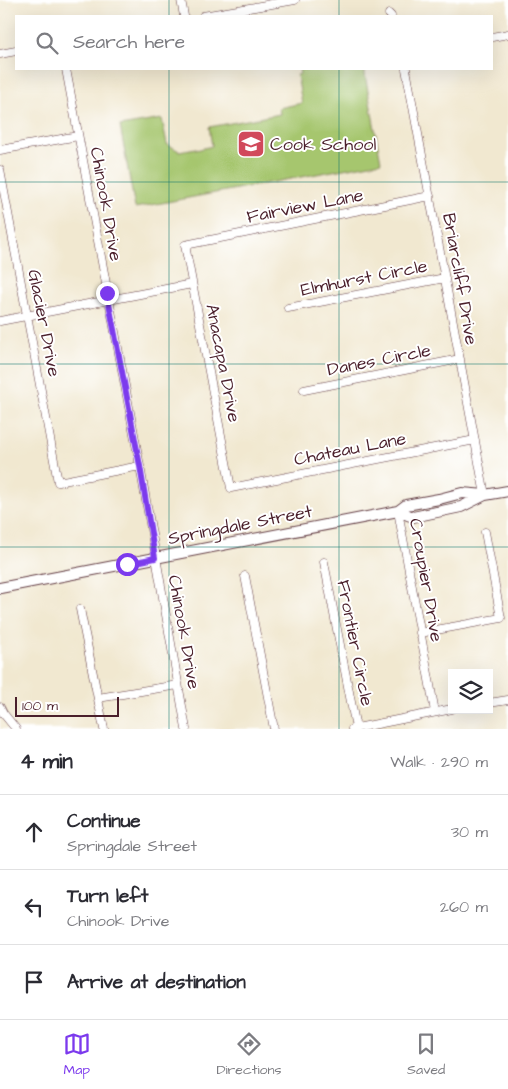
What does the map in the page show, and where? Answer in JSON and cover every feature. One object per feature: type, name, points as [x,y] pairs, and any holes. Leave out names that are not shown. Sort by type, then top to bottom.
[{"type":"main road","name":"Springdale Street","points":[[0,588],[398,511],[413,517],[461,507],[485,496],[508,490]]},
{"type":"street","points":[[181,0],[184,15]]},
{"type":"street","points":[[209,15],[295,0]]},
{"type":"street","points":[[493,37],[508,34]]},
{"type":"street","points":[[0,54],[15,51]]},
{"type":"street","name":"Chinook Drive","points":[[66,70],[140,466],[186,729]]},
{"type":"street","name":"Briarcliff Drive","points":[[406,70],[485,496]]},
{"type":"street","points":[[0,150],[78,136]]},
{"type":"street","name":"Glacier Drive","points":[[0,170],[58,482],[140,466]]},
{"type":"street","name":"Fairview Lane","points":[[185,244],[430,196]]},
{"type":"street","name":"Anacapa Drive","points":[[185,244],[230,488]]},
{"type":"street","name":"Elmhurst Circle","points":[[288,308],[445,278]]},
{"type":"street","points":[[0,321],[192,284]]},
{"type":"street","name":"Danes Circle","points":[[304,390],[460,359]]},
{"type":"street","name":"Chateau Lane","points":[[230,488],[475,440]]},
{"type":"street","name":"Croupier Drive","points":[[398,511],[435,712]]},
{"type":"street","points":[[420,632],[501,618],[485,532]]},
{"type":"street","name":"Frontier Circle","points":[[324,562],[354,729]]},
{"type":"street","points":[[245,576],[274,729]]},
{"type":"street","points":[[80,610],[104,729]]},
{"type":"street","points":[[98,698],[178,685]]},
{"type":"street","points":[[493,702],[508,700]]},
{"type":"street","points":[[0,707],[16,729]]},
{"type":"street","points":[[354,729],[448,710]]},
{"type":"green space","name":"Cook School","points":[[299,70],[364,70],[381,162],[135,208],[120,126],[162,119],[167,144],[179,151],[196,148],[196,150],[212,146],[209,127],[280,114],[279,108],[302,103],[297,75],[300,74]]},
{"type":"place","name":"Cook School","points":[[251,144]]},
{"type":"route","points":[[107,293],[140,466],[155,558],[127,564]]}]
